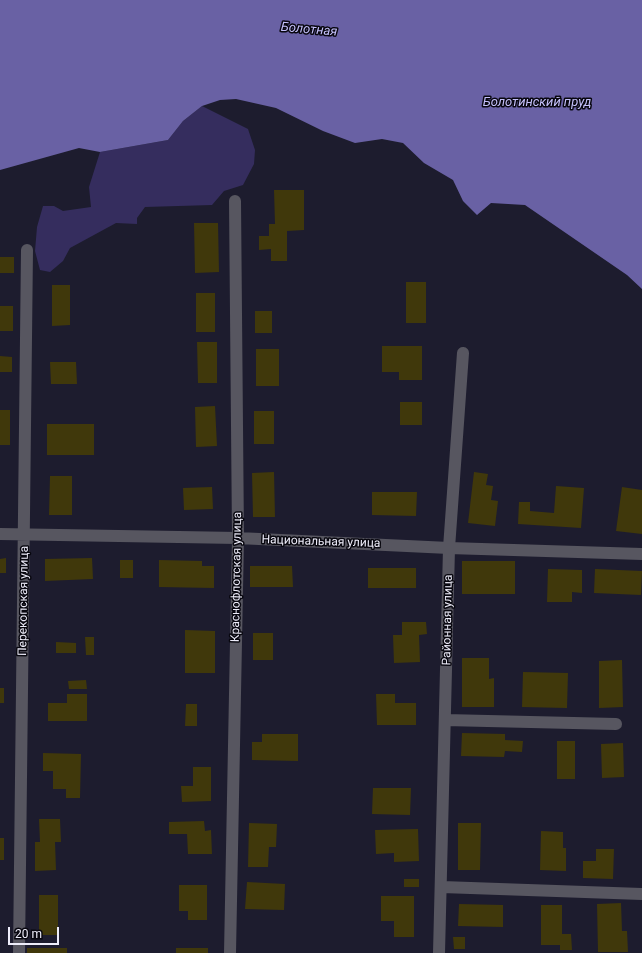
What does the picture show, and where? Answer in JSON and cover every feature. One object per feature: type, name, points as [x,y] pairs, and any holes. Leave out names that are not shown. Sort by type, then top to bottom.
[{"type":"street","name":"Краснофлотская улица","points":[[230,953],[238,538],[236,201]]},
{"type":"street","name":"Перекопская улица","points":[[19,953],[25,536],[27,250]]},
{"type":"street","name":"Районная улица","points":[[439,953],[442,887],[449,548],[464,353]]},
{"type":"street","name":"Национальная улица","points":[[0,534],[25,536],[238,538],[449,548],[642,554]]},
{"type":"street","points":[[445,720],[616,724]]},
{"type":"street","points":[[442,887],[642,894]]},
{"type":"shaded area","points":[[202,106],[248,129],[255,150],[254,164],[243,185],[224,191],[212,205],[145,207],[137,218],[137,224],[116,223],[70,248],[63,261],[50,272],[40,270],[35,251],[37,227],[43,206],[54,206],[63,211],[91,207],[89,187],[100,152],[168,140],[183,121]]},
{"type":"water","name":"Болотинский пруд","points":[[0,0],[642,0],[642,289],[627,275],[525,205],[491,203],[477,215],[463,201],[453,180],[424,163],[403,143],[382,139],[355,143],[323,131],[276,108],[236,99],[220,100],[202,106],[183,121],[168,140],[100,152],[79,148],[0,170]]},
{"type":"building","points":[[274,190],[304,190],[304,230],[287,231],[287,261],[271,261],[271,249],[259,250],[259,236],[269,236],[269,224],[275,224]]},
{"type":"building","points":[[194,223],[218,223],[219,272],[195,273]]},
{"type":"building","points":[[0,257],[14,257],[14,273],[0,273]]},
{"type":"building","points":[[406,282],[426,282],[426,323],[406,323]]},
{"type":"building","points":[[52,285],[70,285],[70,325],[52,326]]},
{"type":"building","points":[[196,293],[215,293],[215,332],[196,332]]},
{"type":"building","points":[[0,306],[13,306],[13,331],[0,331]]},
{"type":"building","points":[[255,311],[272,311],[272,333],[255,333]]},
{"type":"building","points":[[197,342],[217,342],[217,383],[198,383]]},
{"type":"building","points":[[382,346],[422,346],[422,380],[399,380],[399,372],[382,372]]},
{"type":"building","points":[[256,349],[279,349],[279,386],[256,386]]},
{"type":"building","points":[[0,356],[12,357],[12,372],[0,372]]},
{"type":"building","points":[[50,362],[76,362],[77,384],[51,384]]},
{"type":"building","points":[[400,402],[422,402],[422,425],[400,425]]},
{"type":"building","points":[[215,406],[217,446],[196,447],[195,407]]},
{"type":"building","points":[[0,410],[10,410],[10,445],[0,445]]},
{"type":"building","points":[[254,411],[274,411],[274,444],[254,444]]},
{"type":"building","points":[[47,424],[94,424],[94,455],[47,455]]},
{"type":"building","points":[[274,472],[275,517],[253,517],[252,473]]},
{"type":"building","points":[[474,472],[488,474],[486,485],[493,486],[491,500],[498,501],[495,526],[468,523]]},
{"type":"building","points":[[50,476],[72,476],[72,515],[49,515]]},
{"type":"building","points":[[556,486],[584,488],[581,528],[518,524],[519,502],[530,502],[530,511],[554,513]]},
{"type":"building","points":[[212,487],[213,509],[184,510],[183,488]]},
{"type":"building","points":[[622,487],[642,490],[642,534],[616,531]]},
{"type":"building","points":[[372,492],[417,492],[416,516],[372,515]]},
{"type":"building","points":[[6,558],[6,573],[0,573],[0,559]]},
{"type":"building","points":[[92,558],[93,579],[45,581],[45,559]]},
{"type":"building","points":[[120,560],[133,560],[133,578],[120,578]]},
{"type":"building","points":[[159,560],[202,561],[202,566],[214,566],[214,588],[159,587]]},
{"type":"building","points":[[462,561],[515,561],[515,594],[462,594]]},
{"type":"building","points":[[250,566],[292,566],[293,587],[250,587]]},
{"type":"building","points":[[368,568],[416,568],[416,588],[368,588]]},
{"type":"building","points":[[548,569],[582,570],[582,593],[572,592],[572,602],[547,602]]},
{"type":"building","points":[[595,569],[642,571],[641,595],[594,593]]},
{"type":"building","points":[[402,622],[426,622],[427,634],[419,635],[420,662],[394,663],[393,635],[402,635]]},
{"type":"building","points":[[185,630],[215,631],[215,673],[185,673]]},
{"type":"building","points":[[253,633],[273,633],[273,660],[253,660]]},
{"type":"building","points":[[85,637],[94,637],[94,655],[86,655]]},
{"type":"building","points":[[56,642],[76,643],[76,653],[56,653]]},
{"type":"building","points":[[462,658],[489,658],[489,679],[494,678],[494,707],[462,707]]},
{"type":"building","points":[[622,660],[623,707],[599,708],[599,661]]},
{"type":"building","points":[[523,672],[568,673],[567,708],[522,707]]},
{"type":"building","points":[[86,680],[87,689],[69,689],[68,681]]},
{"type":"building","points":[[0,688],[4,688],[4,703],[0,703]]},
{"type":"building","points":[[67,694],[87,694],[87,721],[48,721],[48,703],[67,703]]},
{"type":"building","points":[[376,694],[395,694],[395,703],[416,703],[416,725],[377,725]]},
{"type":"building","points":[[186,704],[197,704],[197,726],[185,726]]},
{"type":"building","points":[[462,733],[505,734],[505,740],[523,741],[522,752],[505,751],[504,757],[461,756]]},
{"type":"building","points":[[262,734],[298,734],[298,761],[252,760],[252,742],[262,742]]},
{"type":"building","points":[[557,741],[575,741],[575,779],[557,779]]},
{"type":"building","points":[[623,743],[624,777],[602,778],[601,744]]},
{"type":"building","points":[[43,753],[81,754],[80,798],[66,798],[66,789],[53,789],[53,771],[43,771]]},
{"type":"building","points":[[193,767],[211,767],[211,801],[182,802],[181,786],[193,786]]},
{"type":"building","points":[[373,788],[411,788],[410,815],[372,814]]},
{"type":"building","points":[[39,819],[60,819],[61,842],[55,842],[56,870],[35,871],[35,842],[40,842]]},
{"type":"building","points":[[204,821],[205,831],[211,830],[212,854],[188,854],[187,834],[169,834],[169,822]]},
{"type":"building","points":[[249,823],[277,824],[276,847],[269,847],[268,867],[248,867]]},
{"type":"building","points":[[458,823],[481,823],[480,870],[458,870]]},
{"type":"building","points":[[418,829],[419,861],[394,862],[394,853],[376,854],[375,830]]},
{"type":"building","points":[[541,831],[563,832],[563,848],[566,848],[566,871],[540,870]]},
{"type":"building","points":[[0,838],[4,838],[4,860],[0,860]]},
{"type":"building","points":[[596,849],[614,849],[613,879],[583,878],[583,861],[596,861]]},
{"type":"building","points":[[404,879],[419,879],[419,887],[404,887]]},
{"type":"building","points":[[247,882],[285,884],[284,910],[245,909]]},
{"type":"building","points":[[179,885],[207,885],[207,920],[188,920],[188,911],[179,911]]},
{"type":"building","points":[[39,895],[58,895],[58,935],[39,935]]},
{"type":"building","points":[[381,896],[414,896],[414,937],[394,937],[394,921],[381,921]]},
{"type":"building","points":[[621,903],[622,931],[627,931],[628,952],[598,952],[597,904]]},
{"type":"building","points":[[459,904],[503,905],[503,927],[458,926]]},
{"type":"building","points":[[541,905],[562,905],[562,934],[571,934],[572,950],[560,950],[560,945],[541,945]]},
{"type":"building","points":[[453,937],[465,937],[465,949],[454,949]]},
{"type":"building","points":[[27,948],[67,948],[67,953],[27,953]]},
{"type":"building","points":[[176,948],[208,948],[208,953],[176,953]]},
{"type":"water label","name":"Болотная","points":[[309,30]]}]
